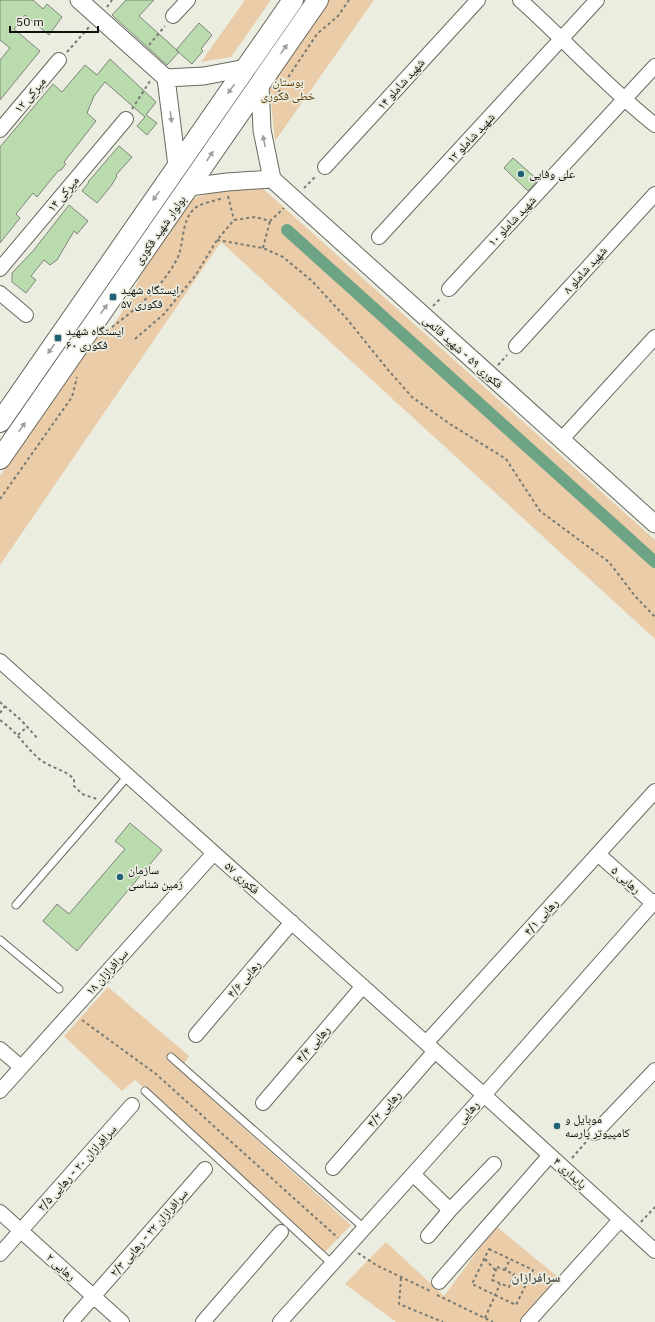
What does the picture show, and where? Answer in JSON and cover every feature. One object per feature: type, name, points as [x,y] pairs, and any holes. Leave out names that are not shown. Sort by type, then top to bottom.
[{"type":"main road","name":"بولوار شهید فکوری","points":[[0,422],[176,166],[293,0]]},
{"type":"main road","name":"بولوار شهید فکوری","points":[[0,459],[318,0]]},
{"type":"street","points":[[79,0],[162,74],[204,76],[246,68]]},
{"type":"street","points":[[173,16],[188,0]]},
{"type":"street","name":"شهید شاملو ۱۴","points":[[325,167],[478,0]]},
{"type":"street","points":[[520,0],[562,38],[624,101],[655,125]]},
{"type":"street","name":"شهید شاملو ۱۲","points":[[379,237],[597,0]]},
{"type":"street","name":"میرکی ۱۲","points":[[0,130],[60,60]]},
{"type":"street","name":"شهید شاملو ۱۰","points":[[449,289],[655,66]]},
{"type":"street","points":[[162,74],[176,166]]},
{"type":"street","points":[[189,187],[228,189],[272,179],[262,130],[260,84]]},
{"type":"street","name":"میرکی ۱۴","points":[[0,269],[126,119]]},
{"type":"street","name":"فکوری ۵۹ - شهید قائمی","points":[[272,179],[655,524]]},
{"type":"street","name":"شهید شاملو ۸","points":[[516,346],[655,194]]},
{"type":"street","points":[[0,293],[26,315]]},
{"type":"street","points":[[561,440],[655,337]]},
{"type":"street","name":"فکوری ۵۷","points":[[0,661],[484,1095]]},
{"type":"street","name":"رهایی ۴/۱","points":[[430,1047],[655,790]]},
{"type":"street","name":"سرافرازان ۱۸","points":[[0,1091],[214,853]]},
{"type":"street","name":"رهایی ۵","points":[[598,854],[654,903]]},
{"type":"street","name":"رهایی","points":[[280,1322],[654,903]]},
{"type":"street","name":"رهایی ۴/۶","points":[[196,1035],[292,922]]},
{"type":"street","name":"رهایی ۴/۴","points":[[263,1103],[363,986]]},
{"type":"street","name":"رهایی ۴/۲","points":[[333,1168],[430,1047]]},
{"type":"street","points":[[0,1049],[21,1068]]},
{"type":"street","points":[[595,1133],[655,1070]]},
{"type":"street","name":"پایداری ۴","points":[[484,1095],[655,1251]]},
{"type":"street","name":"سرافرازان ۲۰ - رهایی ۲/۵","points":[[0,1254],[132,1105]]},
{"type":"street","points":[[439,1282],[550,1155]]},
{"type":"street","points":[[428,1236],[450,1210],[494,1164]]},
{"type":"street","name":"سرافرازان ۲۲ - رهایی ۲/۳","points":[[71,1322],[205,1169]]},
{"type":"street","points":[[413,1174],[450,1210]]},
{"type":"street","name":"رهایی ۲","points":[[0,1212],[122,1322]]},
{"type":"street","points":[[528,1322],[620,1220]]},
{"type":"street","points":[[203,1322],[281,1232]]},
{"type":"lane","points":[[16,906],[128,776]]},
{"type":"lane","points":[[0,940],[59,989]]},
{"type":"lane","points":[[171,1057],[364,1228]]},
{"type":"lane","points":[[145,1091],[332,1264]]},
{"type":"path","points":[[271,102],[317,34],[338,16],[349,0]]},
{"type":"path","points":[[140,55],[173,16]]},
{"type":"path","points":[[60,60],[98,17]]},
{"type":"path","points":[[126,119],[162,74]]},
{"type":"path","points":[[263,248],[270,220],[294,199],[325,167]]},
{"type":"path","points":[[111,328],[127,316],[164,279],[177,260],[187,219],[194,208],[228,189],[234,220]]},
{"type":"path","points":[[135,339],[169,308],[195,276],[217,240],[234,220],[255,217],[270,220]]},
{"type":"path","points":[[217,240],[263,248],[282,257],[312,281],[347,319],[412,397],[450,424],[506,459],[540,511],[610,562],[635,596],[655,617]]},
{"type":"path","points":[[424,316],[449,289]]},
{"type":"path","points":[[490,375],[516,346]]},
{"type":"path","points":[[0,499],[72,397],[78,371]]},
{"type":"path","points":[[0,702],[38,739]]},
{"type":"path","points":[[0,713],[5,706]]},
{"type":"path","points":[[0,720],[18,735],[40,760],[66,772],[74,779],[74,786],[82,794],[106,801]]},
{"type":"path","points":[[18,735],[27,727]]},
{"type":"path","points":[[71,1012],[156,1074],[348,1246],[376,1265],[493,1322]]},
{"type":"path","points":[[563,1167],[595,1133]]},
{"type":"path","points":[[632,1231],[655,1207]]},
{"type":"path","points":[[489,1249],[510,1259],[533,1270],[516,1305],[472,1284],[489,1249]]},
{"type":"path","points":[[485,1259],[496,1271]]},
{"type":"path","points":[[505,1270],[510,1259]]},
{"type":"path","points":[[497,1267],[505,1270],[514,1274],[509,1287],[492,1280],[497,1267]]},
{"type":"path","points":[[401,1278],[400,1304],[443,1322]]},
{"type":"path","points":[[486,1318],[500,1284]]},
{"type":"green space","points":[[245,0],[271,0],[231,57],[201,62]]},
{"type":"green space","name":"بوستان خطی فکوری","points":[[329,0],[374,0],[275,141],[271,102],[266,86]]},
{"type":"green space","points":[[260,186],[655,540],[655,639],[221,242],[0,565],[0,476],[98,337],[113,326],[131,298],[140,276],[193,198],[222,190]]},
{"type":"green space","points":[[108,987],[189,1056],[180,1070],[351,1225],[325,1252],[135,1080],[122,1091],[64,1036]]},
{"type":"green space","points":[[496,1226],[559,1278],[520,1322],[396,1322],[345,1284],[386,1242],[444,1296]]},
{"type":"building","points":[[0,0],[33,0],[43,9],[47,4],[62,17],[49,35],[25,15],[14,29],[40,51],[0,100],[0,60],[10,48],[0,40]]},
{"type":"building","points":[[126,0],[154,0],[139,16],[179,52],[167,65],[112,15]]},
{"type":"building","points":[[199,23],[212,35],[201,49],[203,51],[192,64],[176,50]]},
{"type":"building","points":[[110,59],[156,102],[146,115],[157,123],[147,135],[137,126],[145,117],[105,82],[94,96],[87,113],[96,121],[64,162],[66,164],[61,170],[58,171],[37,197],[33,193],[16,214],[20,218],[0,243],[0,147],[53,84],[62,92],[85,65],[97,75]]},
{"type":"building","points":[[119,146],[132,157],[116,175],[117,176],[111,186],[97,203],[82,191]]},
{"type":"building","name":"علی وفایی","points":[[513,158],[538,180],[528,191],[504,168]]},
{"type":"building","points":[[69,205],[88,221],[77,234],[74,231],[57,260],[50,265],[44,260],[31,276],[36,280],[26,293],[12,282],[12,273],[33,251]]},
{"type":"building","name":"سازمان زمین شناسی","points":[[130,823],[162,850],[77,951],[43,921],[57,904],[69,914],[125,849],[115,841]]},
{"type":"waterway","points":[[287,230],[655,562]]},
{"type":"place","name":"علی وفایی","points":[[521,174]]},
{"type":"place","name":"ایستگاه شهید فکوری ۵۷","points":[[113,297]]},
{"type":"place","name":"ایستگاه شهید فکوری ۶۰","points":[[58,338]]},
{"type":"place","name":"سازمان زمین شناسی","points":[[120,877]]},
{"type":"place","name":"موبایل و کامپیوتر پارسه","points":[[557,1126]]},
{"type":"district","name":"سرافرازان","points":[[536,1277]]}]
